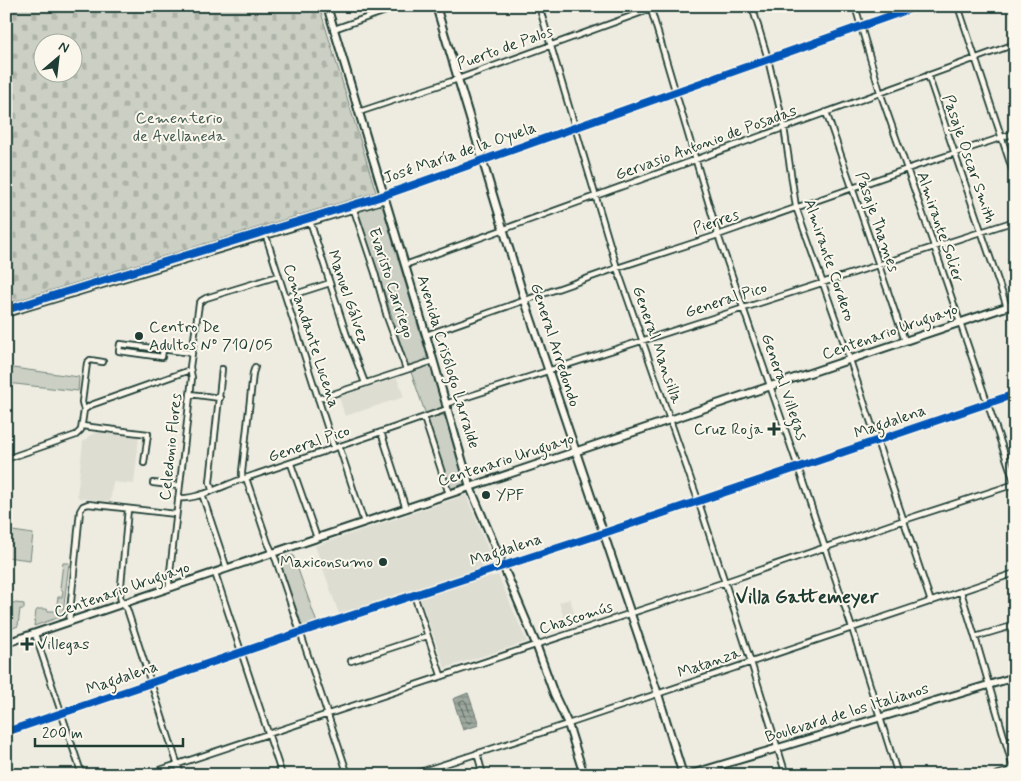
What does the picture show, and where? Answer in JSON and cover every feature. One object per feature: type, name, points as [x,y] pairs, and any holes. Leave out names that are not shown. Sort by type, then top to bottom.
[{"type":"street","name":"Avenida Crisólogo Larralde","points":[[327,6],[470,487],[568,724],[584,775]]},
{"type":"street","points":[[334,29],[400,6]]},
{"type":"street","name":"General Arredondo","points":[[436,6],[525,301],[577,451],[683,775]]},
{"type":"street","name":"General Mansilla","points":[[540,6],[617,268],[698,500],[786,775]]},
{"type":"street","name":"Puerto de Palos","points":[[359,112],[458,79],[650,8],[660,6]]},
{"type":"street","name":"Almirante Cordero","points":[[752,6],[768,59],[784,127],[796,207],[878,441],[931,602]]},
{"type":"street","name":"Almirante Solier","points":[[855,6],[880,92],[1015,484]]},
{"type":"street","name":"José María de la Oyuela","points":[[6,314],[384,198],[483,160],[918,6]]},
{"type":"street","points":[[958,6],[1015,178]]},
{"type":"street","name":"General Villegas","points":[[650,8],[718,235],[852,628],[898,775]]},
{"type":"street","name":"Gervasio Antonio de Posadas","points":[[405,265],[1015,44]]},
{"type":"street","name":"Pasaje Oscar Smith","points":[[928,76],[1008,306]]},
{"type":"street","name":"Pasaje Thames","points":[[826,112],[905,341]]},
{"type":"street","name":"Pierres","points":[[426,335],[852,187],[1015,133]]},
{"type":"street","name":"Evaristo Carriego","points":[[353,207],[406,370]]},
{"type":"street","name":"Manuel Gálvez","points":[[310,220],[365,383]]},
{"type":"street","name":"General Pico","points":[[178,498],[187,499],[424,418],[446,407],[548,370],[1015,221]]},
{"type":"street","name":"José María de la Oyuela","points":[[6,310],[265,234]]},
{"type":"street","name":"Comandante Lucena","points":[[265,234],[318,399],[364,522]]},
{"type":"street","name":"Celedonio Flores","points":[[169,588],[192,378],[190,370],[198,308],[201,301],[206,298],[278,276]]},
{"type":"street","points":[[286,297],[330,283]]},
{"type":"street","name":"Centenario Uruguayo","points":[[6,643],[1015,304]]},
{"type":"street","points":[[163,349],[162,357],[120,351],[120,344],[163,349],[192,353]]},
{"type":"street","points":[[6,459],[76,435],[81,430],[84,410],[82,402],[87,363],[90,360],[103,362]]},
{"type":"street","points":[[318,399],[433,361]]},
{"type":"street","points":[[255,367],[242,472],[301,632],[348,775]]},
{"type":"street","points":[[212,490],[210,482],[222,369]]},
{"type":"street","points":[[84,410],[91,405],[190,370]]},
{"type":"street","points":[[190,394],[220,398]]},
{"type":"street","name":"Magdalena","points":[[6,732],[1015,394]]},
{"type":"street","points":[[424,418],[449,494]]},
{"type":"street","points":[[82,426],[148,434],[144,463]]},
{"type":"street","points":[[381,432],[406,509]]},
{"type":"street","points":[[291,464],[317,538]]},
{"type":"street","points":[[153,483],[180,486]]},
{"type":"street","name":"Chascomús","points":[[145,775],[1015,484]]},
{"type":"street","points":[[202,494],[227,569]]},
{"type":"street","points":[[69,622],[80,511],[83,506],[88,504],[176,514]]},
{"type":"street","points":[[128,509],[120,596],[122,604],[127,609],[181,775]]},
{"type":"street","points":[[215,573],[282,775]]},
{"type":"street","name":"Matanza","points":[[411,775],[658,694],[1015,573]]},
{"type":"street","points":[[961,592],[1014,771],[996,775]]},
{"type":"street","points":[[414,595],[441,676]]},
{"type":"street","points":[[975,638],[1015,625]]},
{"type":"street","points":[[35,634],[82,775]]},
{"type":"street","points":[[352,660],[427,636]]},
{"type":"street","name":"Boulevard de los Italianos","points":[[688,775],[1015,677]]},
{"type":"street","points":[[477,753],[484,775]]},
{"type":"shaded area","points":[[397,378],[404,397],[345,416],[339,397]]},
{"type":"shaded area","points":[[98,431],[139,437],[134,484],[113,482],[110,502],[79,498],[77,495],[83,442]]},
{"type":"shaded area","points":[[466,495],[494,564],[339,614],[315,546]]},
{"type":"shaded area","points":[[498,575],[527,642],[445,668],[419,595]]},
{"type":"shaded area","points":[[570,599],[577,621],[566,625],[559,602]]},
{"type":"green space","name":"Cementerio de Avellaneda","points":[[6,6],[319,6],[376,192],[6,304]]},
{"type":"green space","points":[[381,204],[427,356],[425,360],[412,365],[407,363],[358,211]]},
{"type":"green space","points":[[430,366],[432,369],[442,405],[441,408],[426,415],[411,372]]},
{"type":"green space","points":[[6,367],[79,377],[78,391],[6,383]]},
{"type":"green space","points":[[442,415],[446,417],[465,480],[463,484],[452,488],[449,486],[428,419]]},
{"type":"green space","points":[[6,530],[33,534],[30,560],[6,557]]},
{"type":"green space","points":[[293,555],[317,623],[303,628],[279,559]]},
{"type":"green space","points":[[63,563],[69,563],[63,613],[60,617],[34,626],[38,609],[56,611],[58,597],[62,597],[63,591],[60,588]]},
{"type":"green space","points":[[6,602],[24,604],[24,609],[20,609],[18,626],[6,631]]},
{"type":"water","points":[[468,693],[479,725],[463,730],[453,699]]},
{"type":"cycle path","points":[[6,310],[379,197],[918,6]]},
{"type":"cycle path","points":[[6,732],[1015,394]]},
{"type":"place","name":"Centro De Adultos Nº 710/05","points":[[139,336]]},
{"type":"place","name":"Cruz Roja","points":[[774,429]]},
{"type":"place","name":"YPF","points":[[486,495]]},
{"type":"place","name":"Maxiconsumo","points":[[383,562]]},
{"type":"place","name":"Villegas","points":[[27,644]]},
{"type":"district","name":"Villa Gattemeyer","points":[[807,597]]}]
